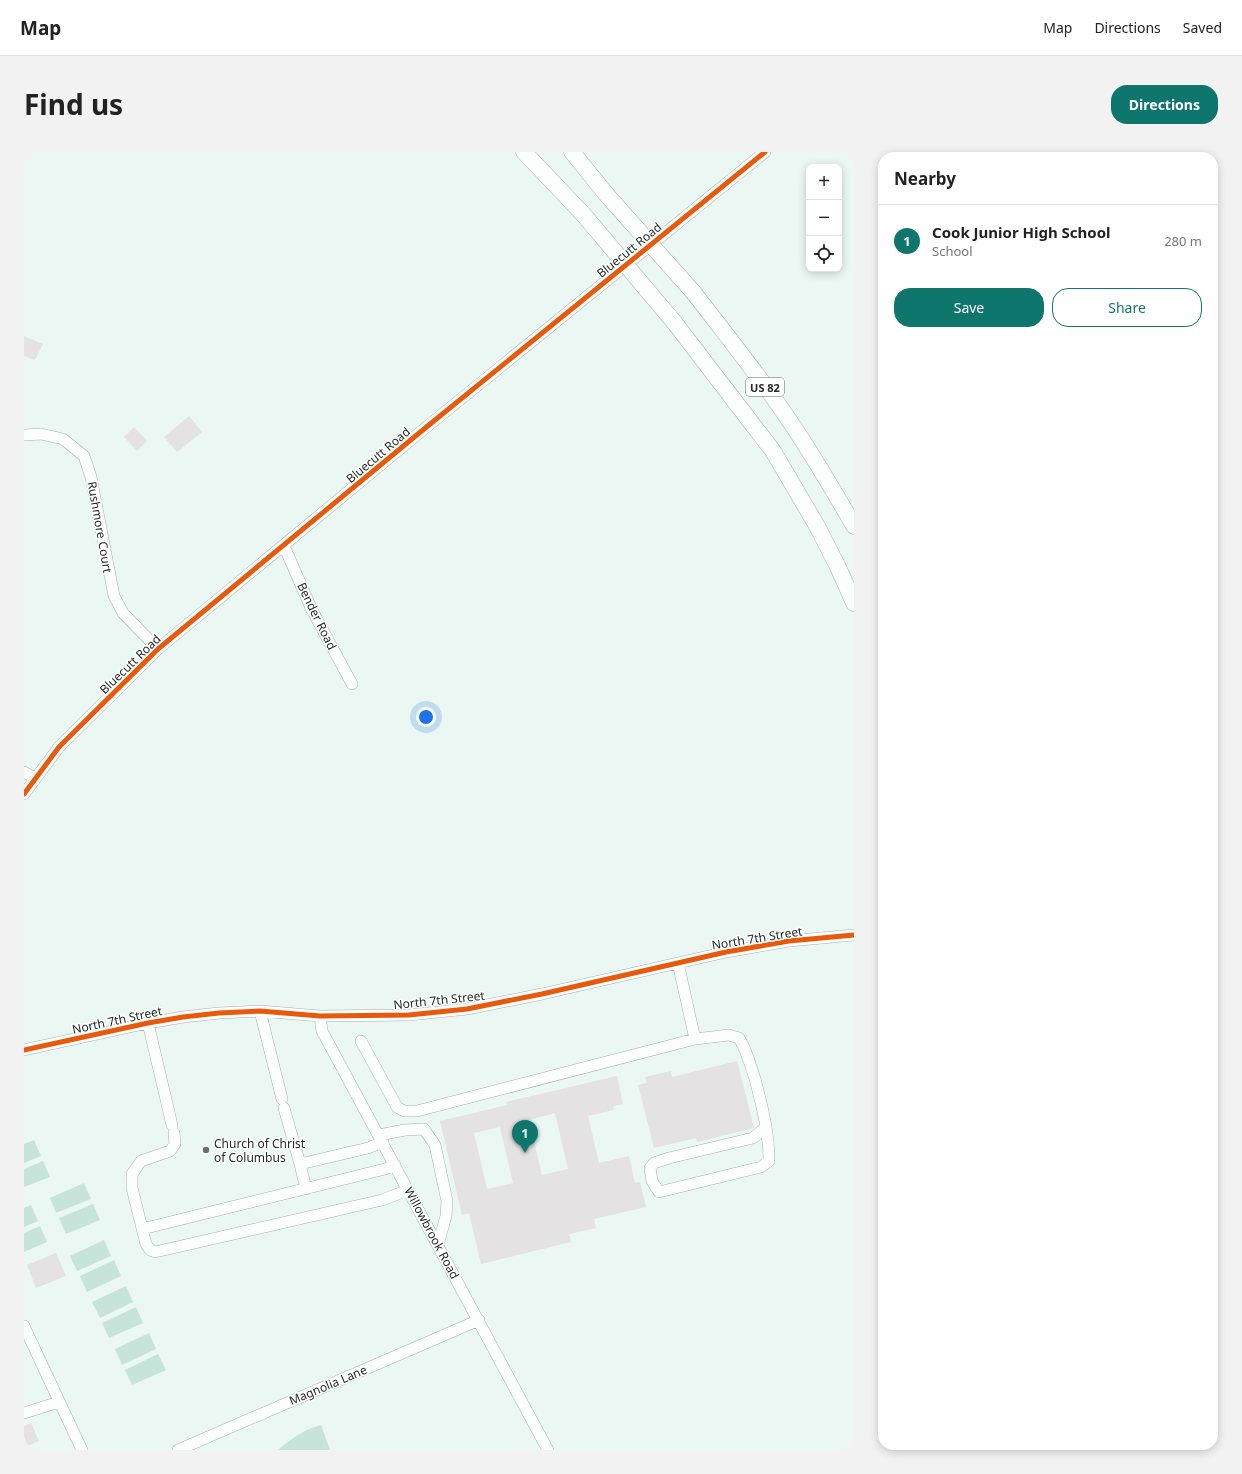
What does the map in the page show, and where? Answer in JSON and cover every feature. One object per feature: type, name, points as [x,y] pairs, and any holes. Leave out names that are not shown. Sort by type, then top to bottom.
[{"type":"highway","points":[[524,152],[583,214]]},
{"type":"highway","name":"US 82","points":[[532,152],[674,322],[773,451],[818,526],[854,603]]},
{"type":"highway","name":"US 82","points":[[572,152],[606,194],[694,293],[742,354],[781,409],[830,484],[854,526]]},
{"type":"highway","points":[[578,152],[606,194]]},
{"type":"street","name":"Bluecutt Road","points":[[24,794],[59,747],[158,649],[424,429],[765,152]]},
{"type":"street","name":"Rushmore Court","points":[[24,435],[41,434],[63,439],[84,456],[91,477],[114,596],[123,613],[158,649]]},
{"type":"street","name":"Bender Road","points":[[284,546],[312,610],[352,684]]},
{"type":"street","points":[[24,772],[35,778]]},
{"type":"street","name":"North 7th Street","points":[[24,1050],[148,1023],[219,1013],[260,1011],[320,1016],[409,1015],[467,1009],[542,994],[726,952],[789,941],[854,935]]},
{"type":"street","points":[[678,962],[695,1039]]},
{"type":"street","points":[[260,1011],[306,1189]]},
{"type":"street","name":"Willowbrook Road","points":[[320,1016],[322,1031],[548,1450]]},
{"type":"street","points":[[148,1023],[173,1129],[175,1144],[170,1151],[141,1161],[132,1174],[132,1188],[146,1244],[150,1250],[155,1252],[382,1200],[408,1190]]},
{"type":"street","points":[[361,1042],[397,1107],[404,1111],[417,1112],[695,1039],[729,1035],[739,1038],[746,1049],[762,1106],[769,1140],[769,1161],[761,1168],[659,1192],[652,1181],[650,1168],[654,1163],[669,1158],[754,1138],[766,1127]]},
{"type":"street","points":[[300,1164],[368,1148],[381,1139],[405,1130],[424,1128],[435,1145],[447,1201],[446,1216],[438,1245]]},
{"type":"street","points":[[142,1229],[306,1189],[385,1169],[395,1165]]},
{"type":"street","name":"Magnolia Lane","points":[[178,1450],[479,1320]]},
{"type":"street","points":[[25,1330],[82,1450]]},
{"type":"street","points":[[24,1413],[59,1402]]},
{"type":"green space","points":[[34,1140],[41,1156],[24,1163],[24,1144]]},
{"type":"green space","points":[[43,1161],[50,1177],[24,1187],[24,1169]]},
{"type":"green space","points":[[84,1183],[91,1199],[56,1213],[50,1198]]},
{"type":"green space","points":[[93,1204],[100,1220],[66,1234],[59,1218]]},
{"type":"green space","points":[[31,1205],[38,1221],[24,1227],[24,1208]]},
{"type":"green space","points":[[40,1226],[47,1242],[24,1252],[24,1233]]},
{"type":"green space","points":[[104,1240],[111,1256],[77,1271],[70,1256]]},
{"type":"green space","points":[[114,1260],[121,1276],[87,1292],[80,1276]]},
{"type":"green space","points":[[126,1286],[133,1302],[100,1318],[92,1302]]},
{"type":"green space","points":[[136,1307],[143,1323],[109,1338],[102,1323]]},
{"type":"green space","points":[[149,1333],[156,1349],[122,1365],[115,1349]]},
{"type":"green space","points":[[158,1354],[166,1370],[132,1385],[125,1370]]},
{"type":"green space","points":[[321,1425],[330,1450],[278,1450],[298,1435]]},
{"type":"building","points":[[24,336],[43,344],[35,360],[24,356]]},
{"type":"building","points":[[189,416],[202,432],[177,452],[164,437]]},
{"type":"building","points":[[134,427],[147,441],[137,451],[124,437]]},
{"type":"building","points":[[737,1061],[754,1128],[697,1142],[696,1138],[654,1148],[638,1085],[647,1083],[645,1077],[671,1071],[672,1077]]},
{"type":"building","points":[[617,1076],[623,1104],[613,1106],[614,1110],[588,1116],[599,1163],[629,1156],[635,1183],[640,1182],[646,1207],[594,1219],[596,1228],[569,1234],[571,1242],[481,1264],[469,1213],[462,1215],[440,1121],[507,1105],[506,1102]],"holes":[[[555,1113],[568,1169],[542,1175],[529,1120]],[[500,1127],[513,1183],[487,1189],[474,1133]]]},
{"type":"building","points":[[56,1253],[66,1276],[36,1288],[27,1265]]},
{"type":"building","points":[[31,1423],[39,1441],[24,1448],[24,1426]]},
{"type":"cycle path","points":[[24,794],[59,747],[158,649],[424,429],[765,152]]},
{"type":"cycle path","points":[[24,1050],[148,1023],[219,1013],[260,1011],[320,1016],[409,1015],[467,1009],[542,994],[726,952],[789,941],[854,935]]},
{"type":"place","name":"Church of Christ of Columbus","points":[[206,1150]]},
{"type":"place","name":"Cook Junior High School","points":[[525,1153]]}]
